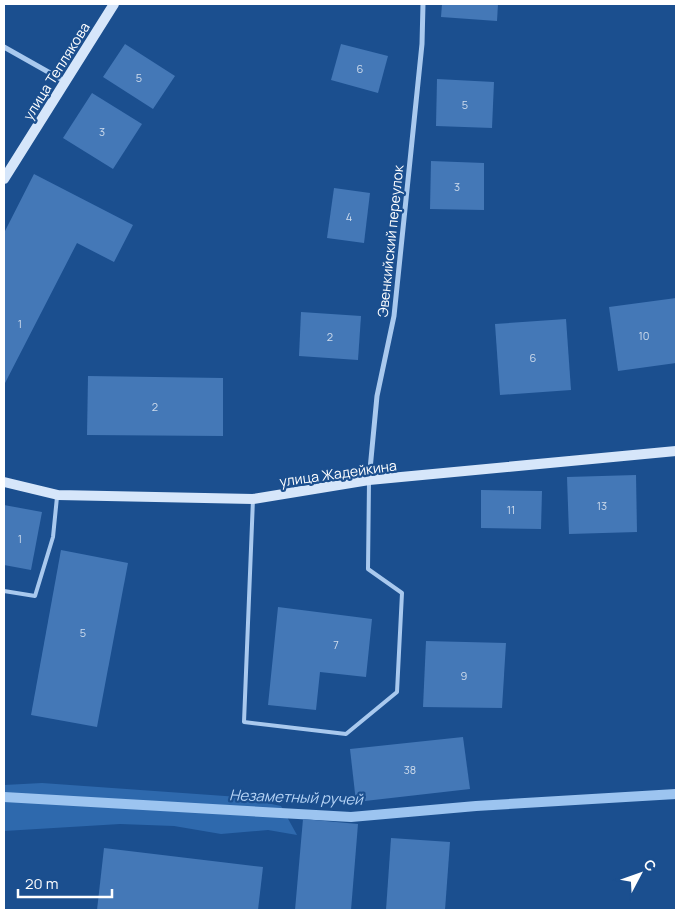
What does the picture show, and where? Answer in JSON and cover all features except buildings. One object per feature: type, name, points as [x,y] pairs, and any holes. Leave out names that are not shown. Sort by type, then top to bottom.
[{"type":"street","name":"улица Теплякова","points":[[4,179],[114,4]]},
{"type":"street","name":"Эвенкийский переулок","points":[[369,480],[378,396],[394,316],[422,44],[423,4]]},
{"type":"street","points":[[4,47],[66,82]]},
{"type":"street","name":"улица Жадейкина","points":[[4,482],[58,495],[253,499],[369,480],[676,451]]},
{"type":"lane","points":[[253,499],[244,722],[346,734],[397,692],[402,593],[368,569],[369,480]]},
{"type":"lane","points":[[4,591],[35,596],[53,537],[58,495]]},
{"type":"shaded area","points":[[42,783],[239,797],[281,806],[297,835],[268,830],[221,834],[174,826],[120,824],[4,831],[4,785]]},
{"type":"waterway","name":"Незаметный ручей","points":[[4,797],[351,817],[476,806],[676,794]]}]
